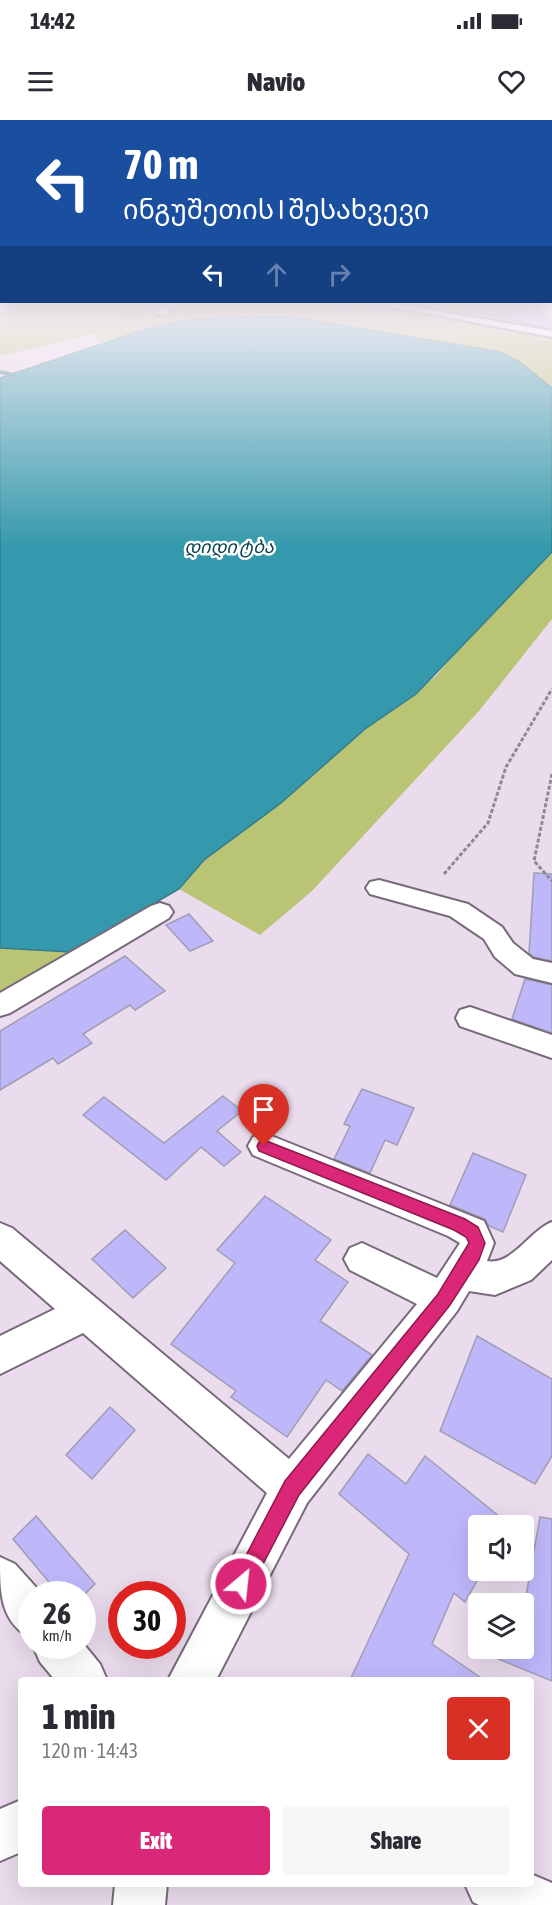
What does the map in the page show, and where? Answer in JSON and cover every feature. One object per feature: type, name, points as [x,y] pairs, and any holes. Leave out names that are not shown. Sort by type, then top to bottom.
[{"type":"street","points":[[379,888],[416,896],[459,910],[492,933],[504,950],[525,967],[552,973]]},
{"type":"street","points":[[0,1006],[160,912]]},
{"type":"street","points":[[470,1018],[552,1047]]},
{"type":"street","points":[[193,1677],[292,1488],[453,1286],[477,1243],[472,1232],[264,1146]]},
{"type":"street","points":[[362,1259],[453,1286],[495,1279],[519,1269],[552,1237]]},
{"type":"street","points":[[0,1239],[292,1488]]},
{"type":"street","points":[[0,1356],[86,1312]]},
{"type":"street","points":[[0,1579],[18,1600]]},
{"type":"street","points":[[67,1659],[82,1677]]},
{"type":"street","points":[[0,1836],[18,1827]]},
{"type":"street","points":[[139,1905],[141,1887]]},
{"type":"street","points":[[498,1887],[543,1905]]},
{"type":"path","points":[[444,874],[488,823],[506,767],[552,689]]},
{"type":"path","points":[[552,774],[534,861],[552,881]]},
{"type":"green space","points":[[542,381],[552,381],[552,388]]},
{"type":"green space","points":[[552,552],[552,619],[479,711],[312,891],[260,935],[179,889],[203,860],[281,803],[365,729],[436,676],[469,636]]},
{"type":"green space","points":[[0,948],[71,952],[0,995]]},
{"type":"water","name":"დიდი ტბა","points":[[0,381],[544,381],[552,388],[552,552],[416,694],[365,729],[281,803],[204,860],[179,889],[71,952],[0,948]]},
{"type":"building","points":[[534,873],[552,874],[552,961],[534,957],[529,953]]},
{"type":"building","points":[[189,914],[213,941],[190,951],[166,925]]},
{"type":"building","points":[[125,956],[165,991],[135,1010],[130,1005],[83,1034],[92,1043],[58,1064],[53,1058],[0,1090],[0,1031]]},
{"type":"building","points":[[525,979],[552,985],[552,1033],[512,1019]]},
{"type":"building","points":[[362,1089],[414,1108],[397,1145],[385,1140],[370,1173],[334,1159],[350,1126],[344,1124]]},
{"type":"building","points":[[223,1096],[242,1111],[217,1131],[241,1152],[224,1166],[201,1147],[166,1180],[83,1115],[104,1097],[164,1143]]},
{"type":"building","points":[[473,1153],[526,1175],[503,1232],[489,1226],[485,1219],[450,1205]]},
{"type":"building","points":[[265,1196],[331,1240],[315,1260],[348,1282],[320,1321],[372,1355],[342,1391],[326,1380],[287,1437],[231,1397],[236,1391],[171,1344],[235,1263],[217,1250]]},
{"type":"building","points":[[125,1230],[166,1268],[133,1298],[92,1259]]},
{"type":"building","points":[[477,1336],[552,1379],[552,1456],[535,1484],[440,1431]]},
{"type":"building","points":[[110,1407],[135,1430],[92,1479],[66,1455]]},
{"type":"building","points":[[368,1454],[406,1484],[425,1456],[497,1515],[468,1515],[468,1581],[477,1581],[468,1593],[465,1602],[454,1593],[432,1644],[480,1677],[351,1677],[409,1554],[339,1494]]},
{"type":"building","points":[[36,1516],[92,1581],[48,1581],[13,1539]]},
{"type":"building","points":[[540,1517],[552,1519],[552,1681],[498,1659],[534,1659],[534,1593],[526,1593],[529,1581],[534,1581],[534,1551]]},
{"type":"route","points":[[241,1584],[292,1488],[444,1299],[473,1254],[477,1243],[472,1232],[460,1225],[264,1146]]}]
